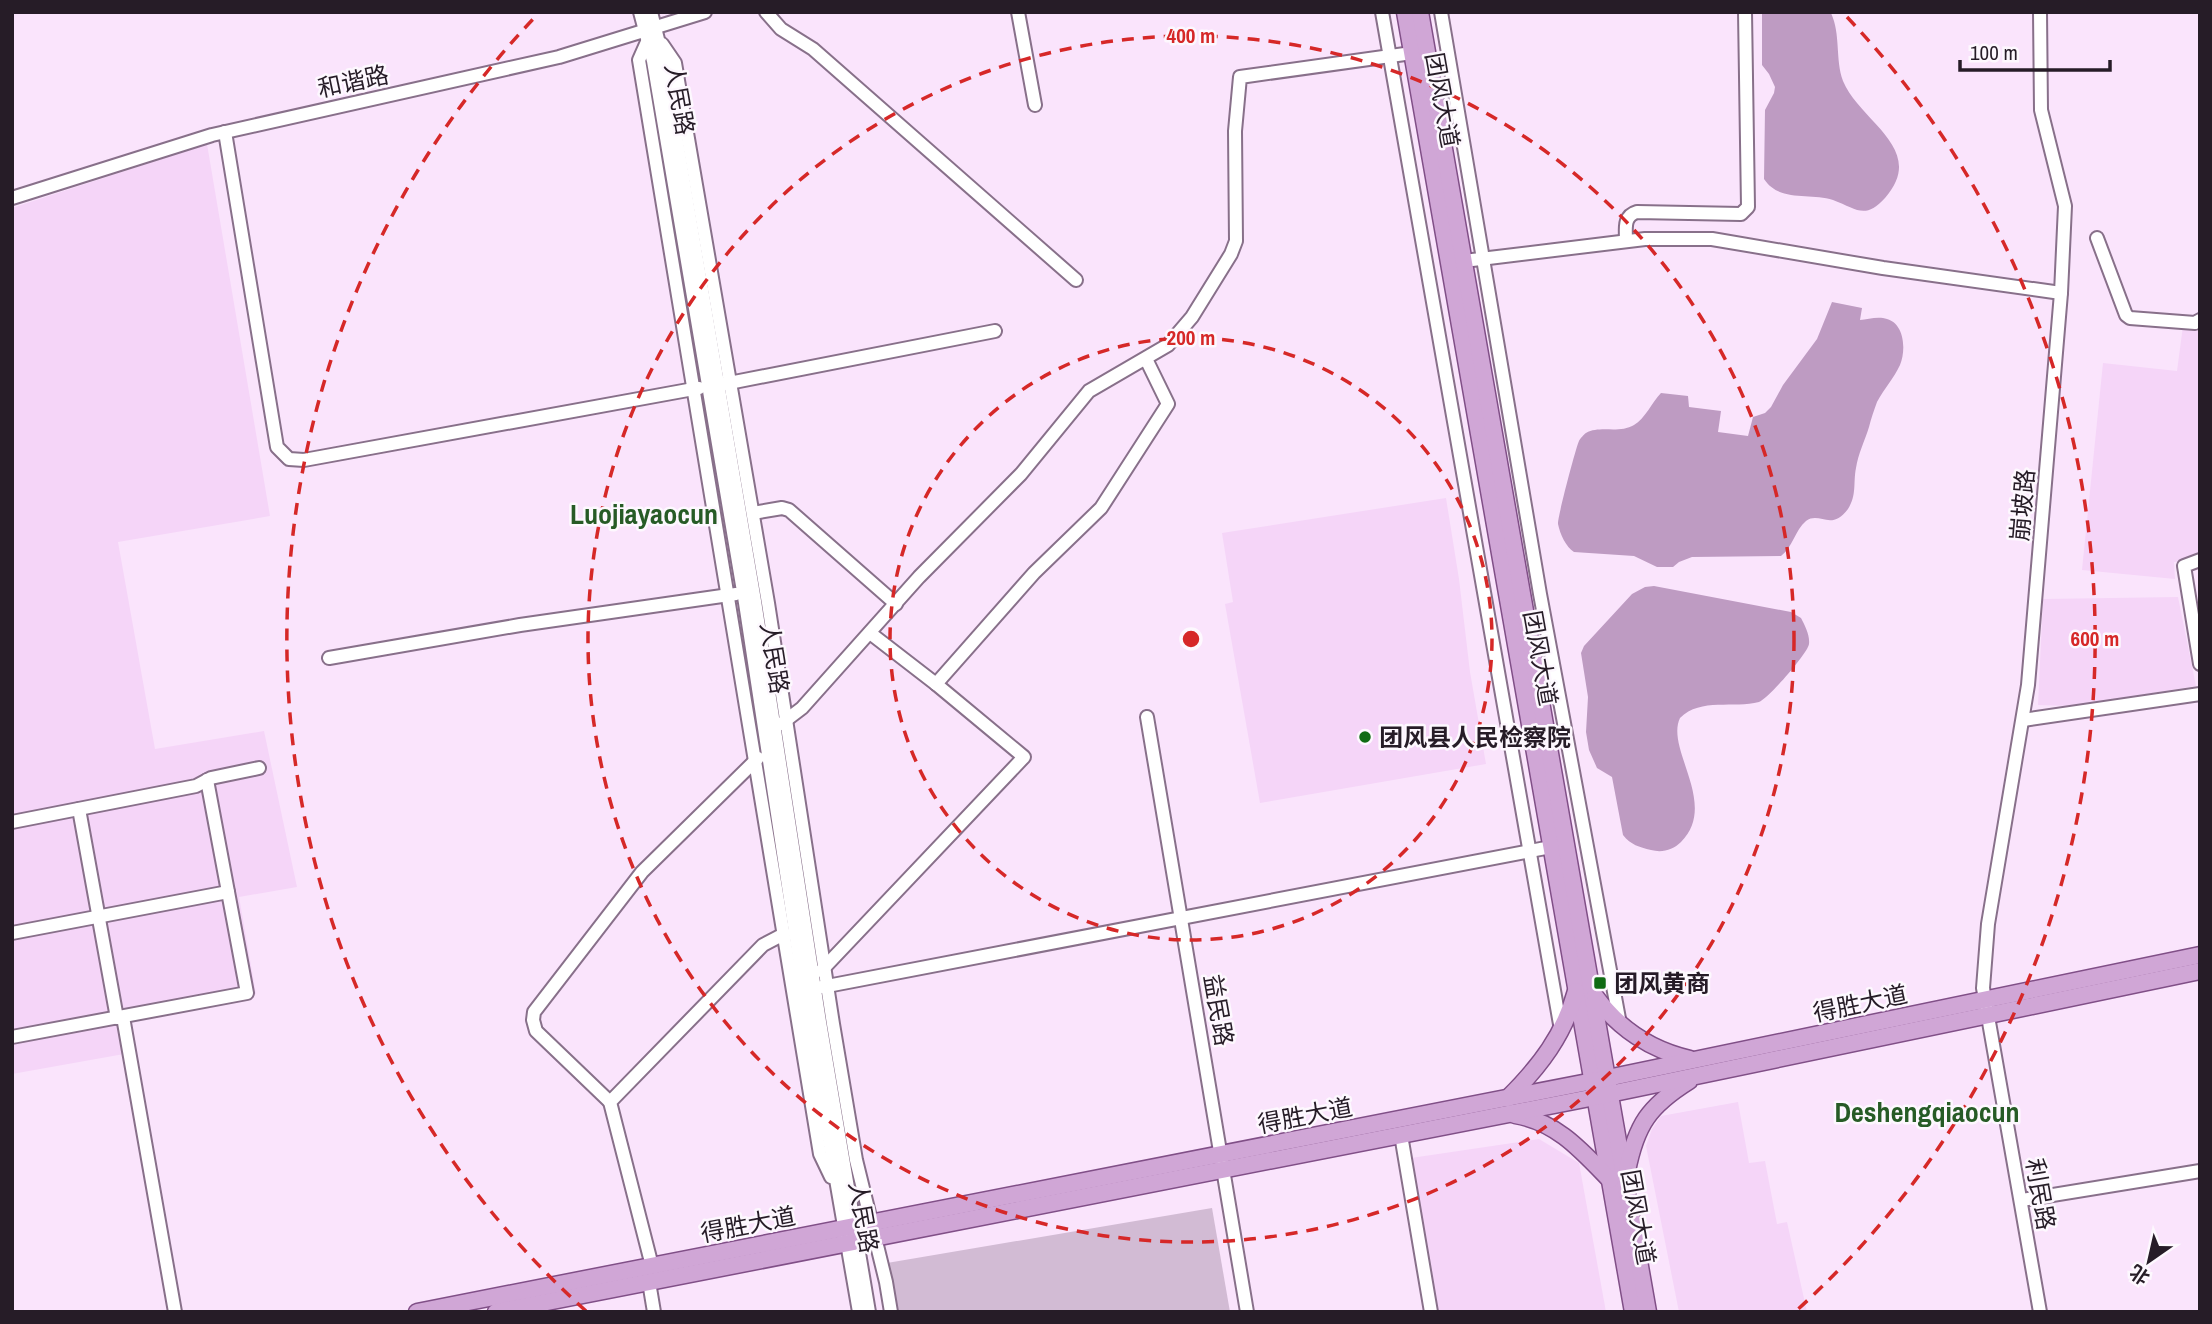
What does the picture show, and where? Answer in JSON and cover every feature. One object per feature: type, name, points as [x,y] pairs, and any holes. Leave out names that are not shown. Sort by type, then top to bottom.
[{"type":"main road","name":"团风大道","points":[[1405,12],[1551,847],[1584,990]]},
{"type":"main road","name":"团风大道","points":[[1420,12],[1617,1180],[1633,1312]]},
{"type":"main road","name":"得胜大道","points":[[1987,1008],[2200,955]]},
{"type":"main road","name":"得胜大道","points":[[417,1312],[650,1274],[1601,1088],[1987,1008],[2200,971]]},
{"type":"main road","points":[[1584,990],[1620,1024],[1655,1047],[1698,1068],[1647,1115],[1617,1180],[1556,1130],[1507,1106],[1543,1060],[1584,990]]},
{"type":"main road","name":"得胜大道","points":[[1223,1162],[1401,1135],[1507,1106]]},
{"type":"main road","name":"团风大道","points":[[1617,1180],[1648,1312]]},
{"type":"main road","name":"得胜大道","points":[[496,1312],[650,1274]]},
{"type":"street","name":"人民路","points":[[640,12],[651,34]]},
{"type":"street","name":"人民路","points":[[650,12],[653,61],[719,385],[818,984],[859,1312]]},
{"type":"street","name":"和谐路","points":[[12,198],[225,132],[651,34],[705,12]]},
{"type":"street","points":[[766,12],[780,29],[813,49],[1076,281]]},
{"type":"street","points":[[1018,12],[1035,105]]},
{"type":"street","points":[[1382,12],[1561,1030]]},
{"type":"street","points":[[1441,12],[1540,593],[1620,1024]]},
{"type":"street","points":[[1626,241],[1626,220],[1630,214],[1637,212],[1746,212],[1745,12]]},
{"type":"street","name":"崩坡路","points":[[1987,1008],[1983,961],[2024,720],[2062,293],[2065,206],[2041,110],[2040,12]]},
{"type":"street","points":[[824,967],[753,513],[719,385],[675,63],[651,34],[639,61],[820,1154],[838,1191]]},
{"type":"street","points":[[775,728],[802,708],[896,604],[1021,474],[1088,391],[1168,345],[1192,317],[1231,254],[1236,241],[1235,131],[1240,77],[1412,53]]},
{"type":"street","points":[[225,132],[277,447],[289,458],[299,461],[719,385],[995,331]]},
{"type":"street","points":[[2097,238],[2126,315],[2130,318],[2195,323],[2200,320]]},
{"type":"street","points":[[1464,261],[1645,239],[1712,239],[1883,268],[2062,293]]},
{"type":"street","points":[[936,684],[1034,573],[1093,516],[1115,488],[1168,404],[1146,359]]},
{"type":"street","name":"人民路","points":[[719,385],[743,593],[809,1024],[838,1191],[869,1312]]},
{"type":"street","points":[[753,513],[782,508],[789,510],[896,604]]},
{"type":"street","points":[[2200,560],[2184,566],[2200,664]]},
{"type":"street","points":[[329,658],[520,625],[743,593]]},
{"type":"street","points":[[870,633],[1024,757],[824,967],[818,984],[891,1312]]},
{"type":"street","points":[[2024,720],[2200,694]]},
{"type":"street","name":"益民路","points":[[1147,717],[1247,1312]]},
{"type":"street","points":[[654,1312],[650,1274],[610,1102],[536,1031],[533,1024],[534,1012],[642,872],[767,749]]},
{"type":"street","points":[[12,822],[195,786],[207,780],[259,768]]},
{"type":"street","points":[[12,1037],[247,993],[207,780]]},
{"type":"street","points":[[79,809],[175,1312]]},
{"type":"street","points":[[818,984],[1551,847]]},
{"type":"street","points":[[12,933],[228,892]]},
{"type":"street","points":[[610,1102],[763,945],[784,934]]},
{"type":"street","name":"利民路","points":[[1987,1008],[2022,1200],[2038,1311]]},
{"type":"street","points":[[1401,1135],[1431,1312]]},
{"type":"street","points":[[2022,1200],[2200,1171]]},
{"type":"shaded area","points":[[1762,12],[1831,13],[1843,81],[1851,96],[1886,136],[1895,150],[1899,165],[1896,181],[1885,198],[1872,209],[1860,211],[1833,200],[1787,194],[1778,191],[1764,179],[1765,110],[1775,87],[1762,65]]},
{"type":"shaded area","points":[[207,144],[270,516],[118,542],[155,749],[264,731],[297,887],[239,897],[256,994],[118,1024],[124,1054],[12,1074],[12,208]]},
{"type":"shaded area","points":[[1832,302],[1862,308],[1860,320],[1881,318],[1893,322],[1901,332],[1903,346],[1900,365],[1876,405],[1857,463],[1853,499],[1842,516],[1831,520],[1816,518],[1806,521],[1781,556],[1692,557],[1673,567],[1657,567],[1634,556],[1574,552],[1568,547],[1560,532],[1558,519],[1577,446],[1584,434],[1634,425],[1642,419],[1661,393],[1688,396],[1689,407],[1721,411],[1718,432],[1748,436],[1753,417],[1765,413],[1771,407],[1783,385],[1817,339]]},
{"type":"shaded area","points":[[2183,326],[2200,327],[2200,556],[2174,562],[2175,579],[2082,570],[2103,363],[2177,371]]},
{"type":"shaded area","points":[[1446,498],[1470,672],[1486,764],[1260,803],[1225,604],[1233,602],[1222,533]]},
{"type":"shaded area","points":[[1654,586],[1791,612],[1801,618],[1809,641],[1807,649],[1795,666],[1759,702],[1698,708],[1680,718],[1677,731],[1679,745],[1689,777],[1695,811],[1691,827],[1681,842],[1663,851],[1636,845],[1623,835],[1612,777],[1597,768],[1589,750],[1586,732],[1588,697],[1581,653],[1584,646],[1632,594],[1645,587]]},
{"type":"shaded area","points":[[2178,597],[2196,686],[2072,706],[2038,705],[2043,599]]},
{"type":"shaded area","points":[[1738,1102],[1749,1163],[1765,1161],[1777,1224],[1787,1222],[1807,1312],[1679,1312],[1646,1146],[1652,1129],[1661,1116]]},
{"type":"shaded area","points":[[1539,1139],[1579,1163],[1606,1312],[1438,1312],[1411,1158]]},
{"type":"shaded area","points":[[1212,1208],[1230,1312],[895,1312],[887,1263]]},
{"type":"place","name":"团风县人民检察院","points":[[1365,737]]},
{"type":"place","name":"团风黄商","points":[[1600,983]]},
{"type":"district","name":"Luojiayaocun","points":[[644,514]]},
{"type":"district","name":"Deshengqiaocun","points":[[1927,1112]]}]
